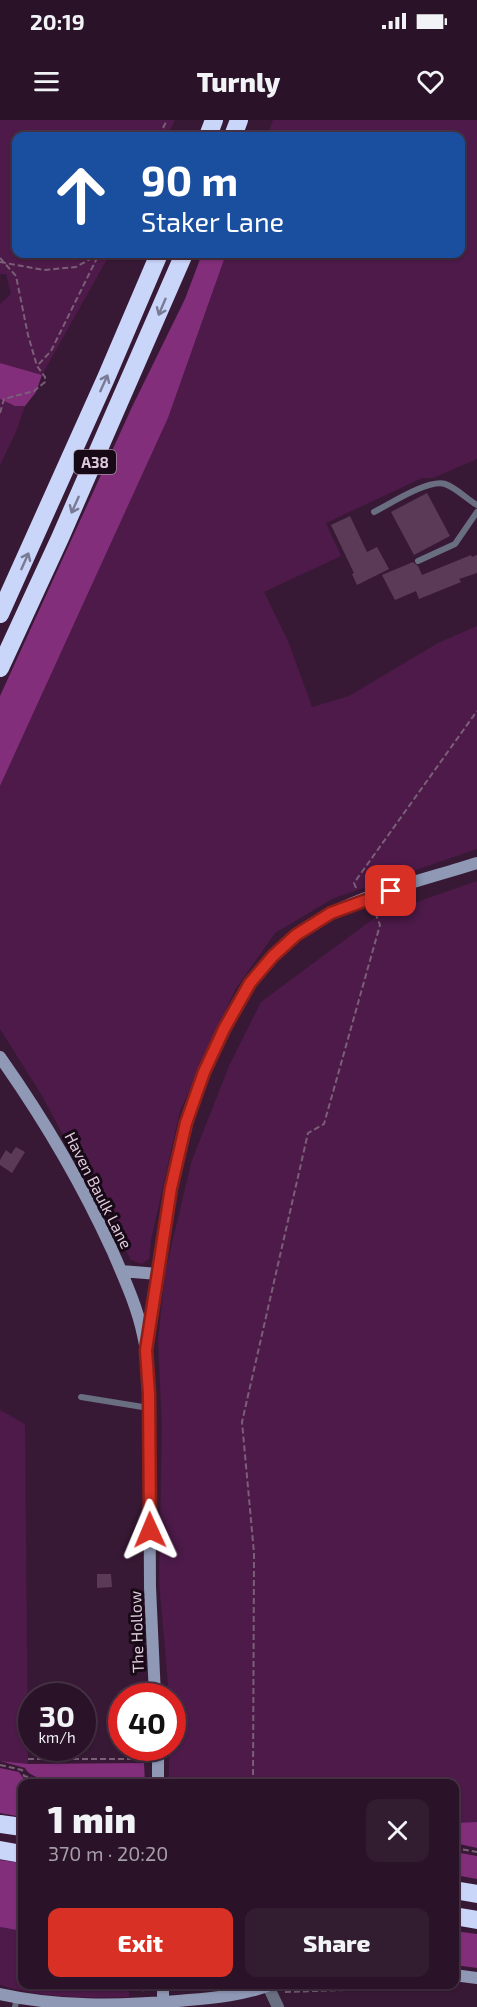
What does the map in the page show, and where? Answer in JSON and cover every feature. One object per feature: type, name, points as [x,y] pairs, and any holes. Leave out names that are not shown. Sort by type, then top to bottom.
[{"type":"highway","name":"A38","points":[[0,614],[157,258]]},
{"type":"highway","name":"A38","points":[[0,668],[75,506],[182,258]]},
{"type":"highway","points":[[0,1824],[18,1826]]},
{"type":"highway","points":[[0,1850],[18,1853]]},
{"type":"highway","points":[[459,1891],[477,1894]]},
{"type":"highway","points":[[459,1917],[477,1920]]},
{"type":"street","points":[[146,1350],[171,1188],[186,1123],[204,1072],[224,1029],[250,983],[296,935],[331,913],[364,899],[477,863]]},
{"type":"street","name":"Haven Baulk Lane","points":[[0,1057],[48,1128],[100,1223],[136,1310],[146,1350]]},
{"type":"street","points":[[121,1270],[158,1274]]},
{"type":"street","name":"The Hollow","points":[[146,1350],[149,1408],[150,1587],[154,1683]]},
{"type":"street","points":[[158,1761],[158,1779]]},
{"type":"street","points":[[459,1976],[477,1978]]},
{"type":"street","points":[[163,1989],[164,2002]]},
{"type":"street","points":[[0,1994],[16,2003],[74,2006],[233,1996],[266,1989]]},
{"type":"street","points":[[271,1989],[278,2007]]},
{"type":"lane","points":[[374,512],[421,488],[435,484],[445,484],[477,505]]},
{"type":"lane","points":[[418,561],[455,544],[477,512]]},
{"type":"lane","points":[[81,1397],[149,1408]]},
{"type":"path","points":[[0,258],[16,276],[28,335],[37,366],[45,377],[45,382],[34,391],[4,399]]},
{"type":"path","points":[[0,262],[44,270],[76,267],[92,258]]},
{"type":"path","points":[[37,366],[51,351],[97,258]]},
{"type":"path","points":[[0,395],[4,399]]},
{"type":"path","points":[[0,413],[4,399]]},
{"type":"path","points":[[254,1779],[254,1553],[242,1422],[309,1133],[324,1124],[380,925],[354,883],[477,711]]},
{"type":"path","points":[[0,1765],[22,1770],[24,1776],[35,1779]]},
{"type":"path","points":[[459,1849],[477,1852]]},
{"type":"shaded area","points":[[0,120],[175,120],[169,132],[12,132],[12,258],[108,258],[42,375],[0,363],[0,304],[11,294],[6,274],[0,274]]},
{"type":"shaded area","points":[[273,120],[477,120],[477,459],[433,478],[422,478],[326,523],[341,556],[264,592],[288,641],[312,707],[349,696],[438,643],[477,626],[477,849],[334,898],[275,933],[235,990],[180,1111],[151,1240],[149,1259],[142,1264],[131,1260],[41,1094],[0,1029],[0,786],[168,418],[225,258],[465,258],[465,132],[268,132]]},
{"type":"shaded area","points":[[200,258],[225,258],[168,418],[0,786],[0,696],[132,407],[185,299]]},
{"type":"shaded area","points":[[0,363],[42,375],[36,392],[25,406],[15,406],[0,399]]},
{"type":"shaded area","points":[[0,399],[15,406],[25,406],[16,432],[0,465]]},
{"type":"shaded area","points":[[477,881],[477,1822],[459,1823],[459,1779],[169,1779],[169,1761],[186,1761],[186,1683],[168,1683],[159,1581],[162,1426],[158,1341],[165,1272],[192,1160],[229,1066],[261,1002],[377,916]]},
{"type":"shaded area","points":[[0,1410],[25,1424],[27,1683],[18,1683],[18,1761],[28,1761],[28,1764],[0,1761]]},
{"type":"shaded area","points":[[0,1761],[28,1764],[144,1763],[145,1779],[44,1779],[32,1775],[25,1768]]},
{"type":"shaded area","points":[[0,1768],[19,1772],[23,1778],[27,1779],[18,1779],[18,1816],[0,1813]]},
{"type":"shaded area","points":[[477,1822],[477,1848],[459,1844],[459,1823]]},
{"type":"shaded area","points":[[459,1853],[477,1856],[477,1879],[459,1876]]},
{"type":"shaded area","points":[[0,1860],[18,1862],[18,1930],[0,1927]]},
{"type":"shaded area","points":[[0,1927],[18,1930],[18,1989],[133,1989],[129,1991],[129,1997],[96,1997],[32,1993],[0,1985]]},
{"type":"shaded area","points":[[459,1932],[477,1934],[477,1968],[459,1966]]},
{"type":"building","points":[[427,493],[450,536],[414,555],[391,512]]},
{"type":"building","points":[[350,516],[367,552],[377,547],[389,569],[357,585],[352,574],[354,573],[331,525]]},
{"type":"building","points":[[471,555],[472,557],[477,555],[477,573],[459,579],[461,582],[419,599],[416,591],[395,600],[382,575],[413,562],[418,566],[422,575]]},
{"type":"building","points":[[16,1147],[25,1152],[12,1173],[0,1165],[0,1160],[6,1150],[11,1154]]},
{"type":"building","points":[[97,1574],[111,1574],[112,1587],[97,1588]]},
{"type":"route","points":[[150,1530],[149,1394],[146,1350],[171,1188],[186,1123],[204,1072],[224,1029],[250,983],[273,956],[296,935],[331,913],[391,891]]}]
